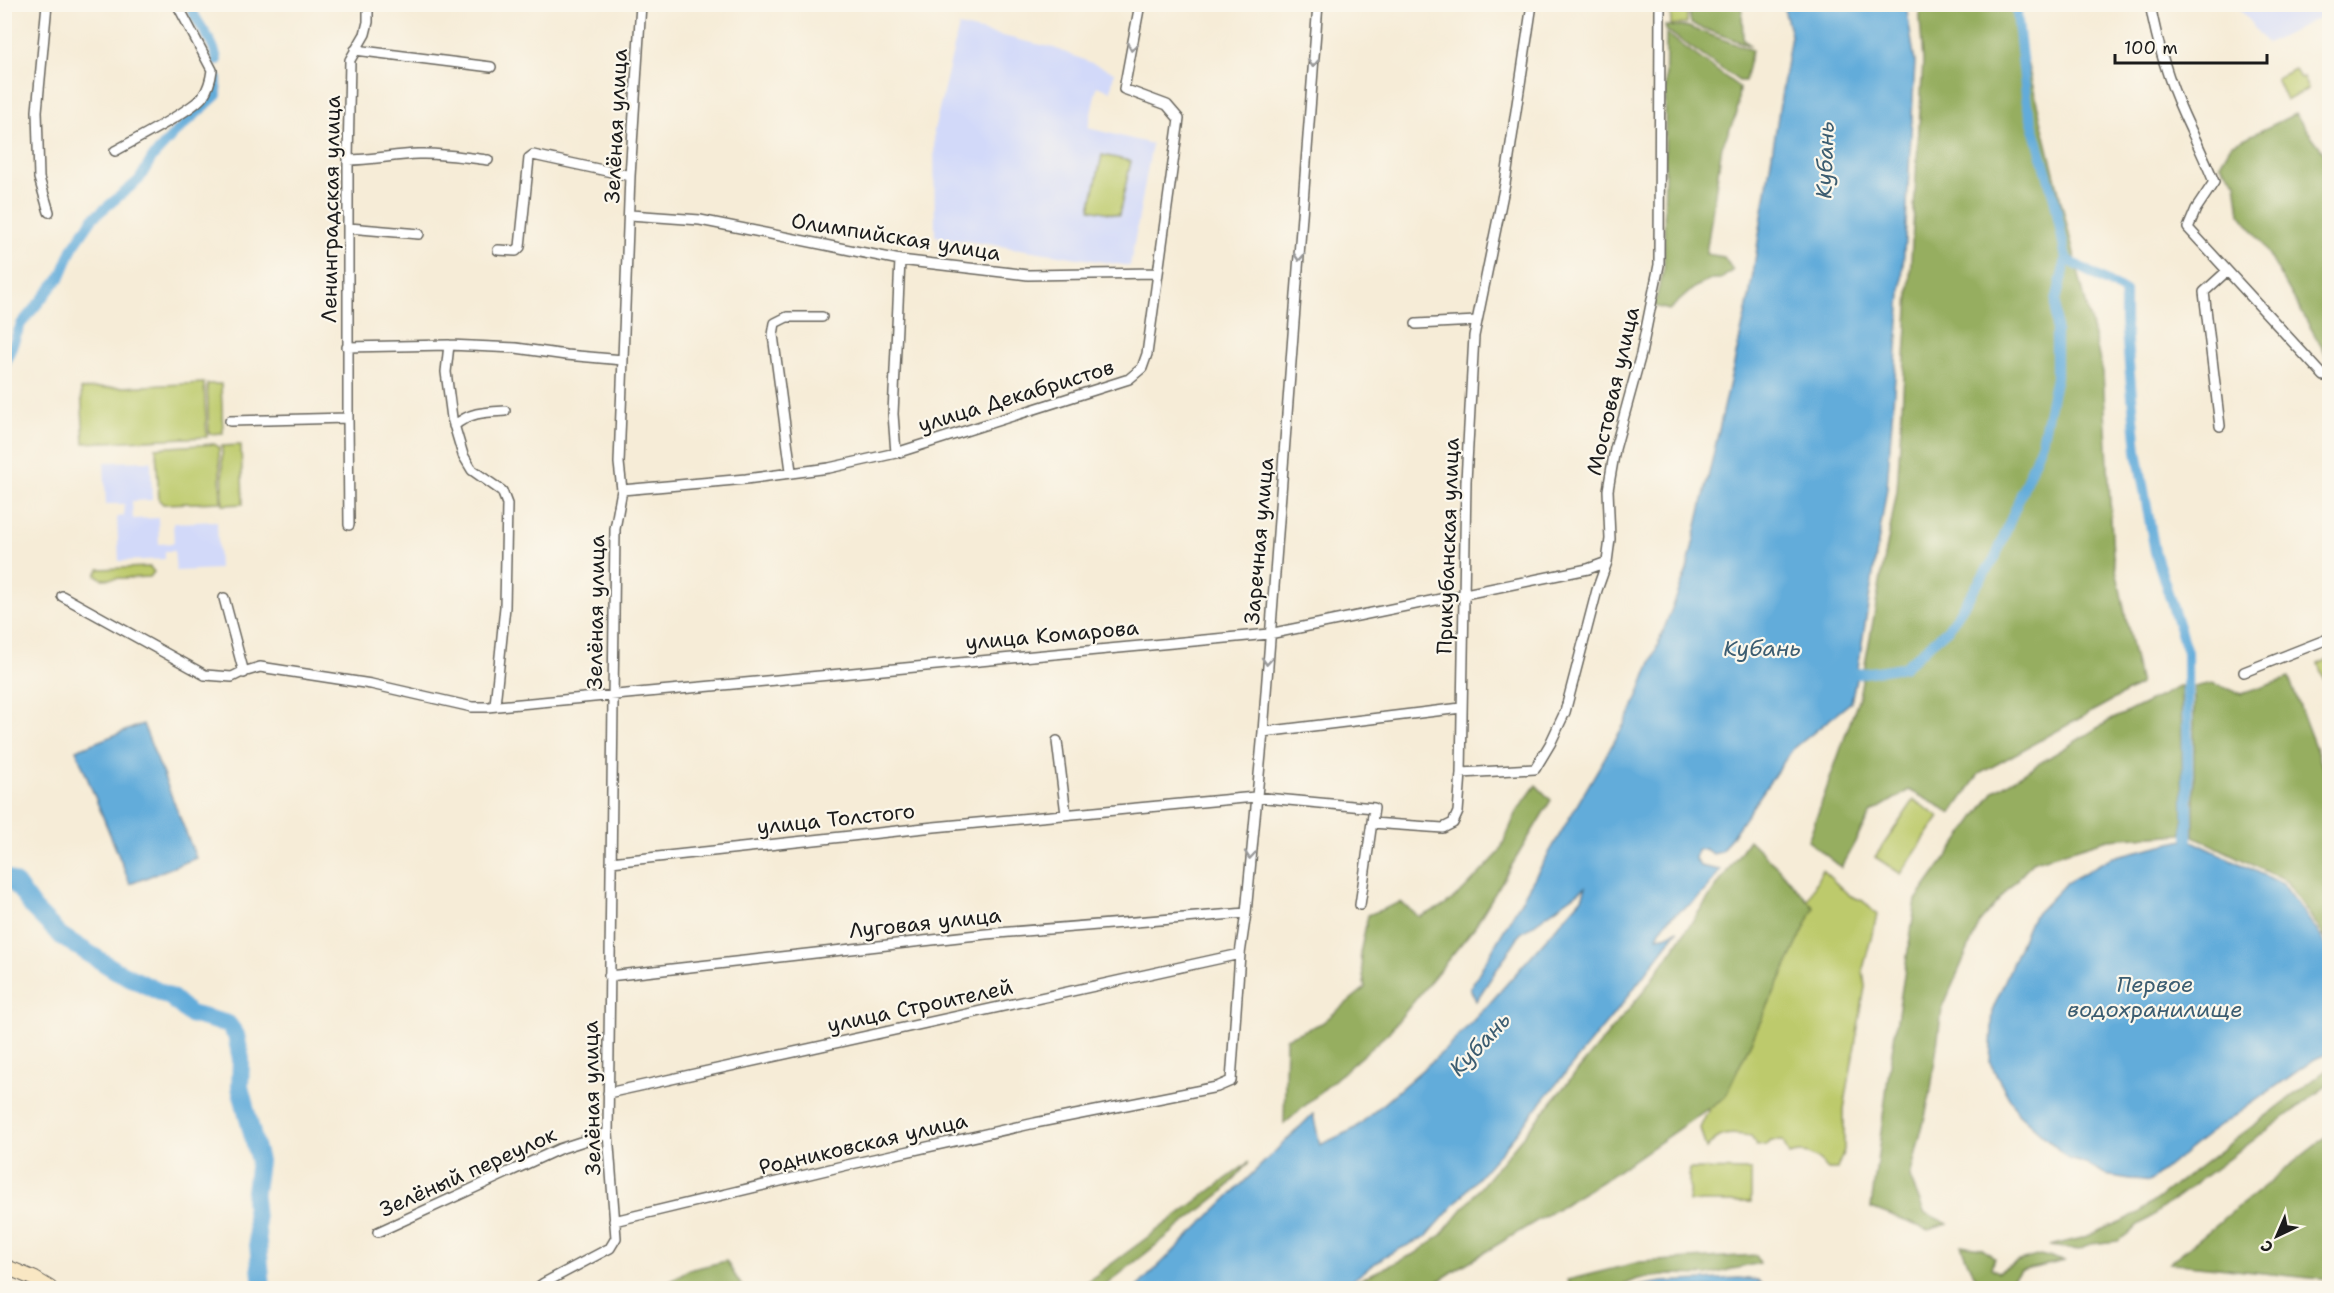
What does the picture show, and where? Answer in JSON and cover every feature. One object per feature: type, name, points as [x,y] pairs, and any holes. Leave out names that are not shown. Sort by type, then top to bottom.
[{"type":"main road","points":[[4,1266],[50,1288]]},
{"type":"street","points":[[47,4],[38,111],[39,178],[50,212]]},
{"type":"street","points":[[115,151],[190,107],[203,96],[210,80],[212,70],[177,4]]},
{"type":"street","name":"Ленинградская улица","points":[[349,525],[347,347],[350,60],[365,34],[368,4]]},
{"type":"street","name":"Зелёная улица","points":[[614,1221],[608,1133],[608,1093],[615,529],[622,490],[619,463],[630,176],[641,4]]},
{"type":"street","name":"улица Декабристов","points":[[622,490],[829,468],[896,453],[1129,379],[1142,368],[1148,354],[1179,119],[1167,105],[1124,89],[1140,4]]},
{"type":"street","name":"Заречная улица","points":[[1231,1081],[1240,954],[1263,732],[1318,4]]},
{"type":"street","name":"Прикубанская улица","points":[[1372,823],[1443,828],[1453,823],[1458,812],[1461,773],[1466,481],[1477,321],[1504,184],[1532,4]]},
{"type":"street","name":"Мостовая улица","points":[[1461,773],[1535,769],[1565,712],[1597,590],[1607,562],[1610,539],[1608,490],[1641,354],[1659,265],[1660,4]]},
{"type":"street","points":[[2150,4],[2160,51],[2183,113],[2205,157],[2214,182],[2196,209],[2188,228],[2324,376]]},
{"type":"street","points":[[355,50],[491,67]]},
{"type":"street","points":[[348,160],[419,154],[488,160]]},
{"type":"street","points":[[498,250],[516,251],[520,247],[529,158],[533,155],[630,176]]},
{"type":"street","name":"Олимпийская улица","points":[[630,214],[700,220],[900,260],[1028,275],[1158,273]]},
{"type":"street","points":[[348,228],[419,234]]},
{"type":"street","points":[[896,453],[893,414],[900,260]]},
{"type":"street","points":[[2220,426],[2204,292],[2227,271]]},
{"type":"street","points":[[791,471],[773,335],[775,323],[787,317],[822,316]]},
{"type":"street","points":[[1416,324],[1477,321]]},
{"type":"street","points":[[449,345],[446,372],[454,426],[463,455],[472,470],[502,491],[507,504],[505,607],[495,705]]},
{"type":"street","points":[[347,347],[449,345],[516,348],[566,356],[623,360]]},
{"type":"street","points":[[454,426],[463,417],[473,413],[505,411]]},
{"type":"street","points":[[230,421],[348,418]]},
{"type":"street","name":"улица Комарова","points":[[62,596],[205,675],[232,677],[260,667],[371,684],[472,707],[1269,634],[1587,569],[1607,562]]},
{"type":"street","points":[[224,598],[244,673]]},
{"type":"street","points":[[2244,672],[2330,638]]},
{"type":"street","points":[[1263,732],[1461,708]]},
{"type":"street","points":[[1057,741],[1066,814]]},
{"type":"street","name":"улица Толстого","points":[[611,862],[934,826],[1255,797],[1374,807],[1372,823]]},
{"type":"street","points":[[1360,905],[1372,823]]},
{"type":"street","name":"Луговая улица","points":[[609,976],[986,934],[1245,913]]},
{"type":"street","name":"улица Строителей","points":[[608,1093],[1240,954]]},
{"type":"street","name":"Родниковская улица","points":[[614,1221],[847,1165],[1035,1123],[1217,1087],[1231,1081]]},
{"type":"street","name":"Зелёный переулок","points":[[378,1233],[559,1149],[608,1133]]},
{"type":"street","points":[[537,1288],[544,1282],[610,1248],[616,1238],[614,1221]]},
{"type":"shaded area","points":[[2237,5],[2329,5],[2329,13],[2267,44]]},
{"type":"shaded area","points":[[959,26],[1054,48],[1114,72],[1111,91],[1097,86],[1088,128],[1152,144],[1130,266],[935,236],[934,130]]},
{"type":"shaded area","points":[[151,461],[152,500],[132,501],[133,519],[158,518],[159,544],[174,543],[173,523],[217,521],[219,569],[176,571],[174,551],[165,551],[165,559],[119,561],[117,517],[124,516],[124,504],[106,504],[104,462]]},
{"type":"green space","points":[[1688,5],[1740,5],[1743,39],[1751,46],[1691,24]]},
{"type":"green space","points":[[1919,5],[2013,5],[2103,373],[2113,555],[2140,685],[1979,774],[1952,813],[1909,790],[1871,813],[1841,867],[1808,841],[1859,697],[1897,491],[1923,61]]},
{"type":"green space","points":[[1687,6],[1687,24],[1671,25],[1670,7]]},
{"type":"green space","points":[[1665,26],[1689,27],[1752,50],[1745,81],[1739,81],[1666,30]]},
{"type":"green space","points":[[1666,33],[1739,87],[1737,113],[1722,146],[1706,254],[1724,257],[1733,270],[1721,279],[1713,279],[1695,287],[1669,310],[1654,306],[1664,268]]},
{"type":"green space","points":[[2295,69],[2300,79],[2303,78],[2308,89],[2286,101],[2276,78]]},
{"type":"green space","points":[[2295,114],[2329,159],[2329,360],[2261,241],[2240,214],[2236,182],[2220,164],[2231,145]]},
{"type":"green space","points":[[1102,155],[1131,161],[1119,215],[1090,209]]},
{"type":"green space","points":[[204,383],[207,437],[84,443],[81,389]]},
{"type":"green space","points":[[207,384],[221,384],[223,433],[209,434]]},
{"type":"green space","points":[[214,444],[219,447],[221,502],[163,504],[159,500],[156,448]]},
{"type":"green space","points":[[241,445],[243,504],[223,505],[222,446]]},
{"type":"green space","points":[[150,567],[154,572],[150,577],[102,579],[96,575],[99,569]]},
{"type":"green space","points":[[2329,659],[2329,694],[2318,664]]},
{"type":"green space","points":[[2289,678],[2329,784],[2329,943],[2286,881],[2194,836],[2194,687],[2212,683],[2242,694]]},
{"type":"green space","points":[[2181,686],[2183,834],[2108,839],[2032,862],[1980,922],[1942,1009],[1930,1096],[1910,1177],[1924,1212],[1948,1224],[1928,1230],[1871,1208],[1889,1070],[1916,900],[1994,791],[2109,721]]},
{"type":"green space","points":[[1536,785],[1551,800],[1474,928],[1388,1033],[1284,1124],[1286,1038],[1322,1023],[1365,988],[1360,953],[1368,915],[1401,902],[1419,917],[1444,906],[1464,890],[1499,853],[1517,811]]},
{"type":"green space","points":[[1914,800],[1939,817],[1901,874],[1875,857]]},
{"type":"green space","points":[[1749,840],[1814,908],[1725,1097],[1601,1182],[1428,1288],[1342,1288],[1416,1253],[1440,1236],[1643,992]]},
{"type":"green space","points":[[1822,870],[1849,895],[1863,901],[1877,915],[1863,969],[1865,987],[1844,1109],[1844,1150],[1837,1169],[1828,1169],[1815,1157],[1806,1153],[1789,1155],[1783,1141],[1771,1141],[1767,1145],[1756,1146],[1751,1136],[1737,1134],[1721,1136],[1706,1149],[1700,1128]]},
{"type":"green space","points":[[2329,1068],[2329,1084],[2118,1241],[2091,1244],[2079,1250],[2049,1246],[2082,1238],[2136,1215]]},
{"type":"green space","points":[[2329,1134],[2329,1280],[2169,1263]]},
{"type":"green space","points":[[1249,1162],[1223,1192],[1102,1288],[1079,1288]]},
{"type":"green space","points":[[1689,1169],[1751,1170],[1751,1202],[1689,1202]]},
{"type":"green space","points":[[1961,1245],[1981,1248],[1994,1257],[1991,1268],[1998,1272],[2016,1262],[2040,1255],[2065,1261],[2020,1271],[2003,1288],[1993,1287],[1985,1285],[1974,1276]]},
{"type":"green space","points":[[1756,1255],[1760,1263],[1708,1275],[1669,1274],[1638,1279],[1616,1288],[1570,1288],[1567,1280],[1640,1262]]},
{"type":"green space","points":[[726,1261],[743,1288],[658,1288],[688,1270]]},
{"type":"water","name":"Кубань","points":[[1783,5],[1906,5],[1915,62],[1887,488],[1851,702],[1792,750],[1721,852],[1713,854],[1705,849],[1697,850],[1695,859],[1700,866],[1720,870],[1714,879],[1704,892],[1664,925],[1657,937],[1678,930],[1626,999],[1504,1148],[1427,1236],[1385,1256],[1342,1288],[1136,1288],[1313,1114],[1320,1145],[1354,1129],[1446,1049],[1489,1004],[1582,898],[1586,887],[1520,934],[1476,1001],[1470,988],[1632,711],[1687,570],[1749,298],[1791,35]]},
{"type":"water","points":[[143,724],[196,858],[130,884],[76,750]]},
{"type":"water","name":"Первое водохранилище","points":[[2188,839],[2283,884],[2323,939],[2329,955],[2329,1053],[2315,1059],[2208,1134],[2149,1182],[2105,1175],[2086,1164],[2069,1159],[2018,1113],[1990,1063],[1993,1009],[2031,919],[2066,883],[2112,857]]},
{"type":"water","points":[[1739,1278],[1758,1280],[1764,1288],[1629,1288],[1662,1282]]},
{"type":"waterway","points":[[189,4],[213,46],[217,61]]},
{"type":"waterway","points":[[2016,4],[2027,104],[2055,202],[2066,259]]},
{"type":"waterway","points":[[4,367],[21,324],[61,276],[73,247],[93,218],[139,180],[152,158],[174,134],[217,95],[217,78]]},
{"type":"waterway","points":[[1857,674],[1904,667],[1948,629],[1996,556],[2042,442],[2056,377],[2056,301],[2066,259],[2125,292],[2125,320],[2137,451],[2155,552],[2187,652],[2188,839]]},
{"type":"waterway","points":[[4,877],[16,884],[33,908],[61,936],[117,971],[172,998],[190,1014],[228,1024],[236,1035],[241,1059],[240,1087],[259,1161],[254,1198],[262,1288]]}]
